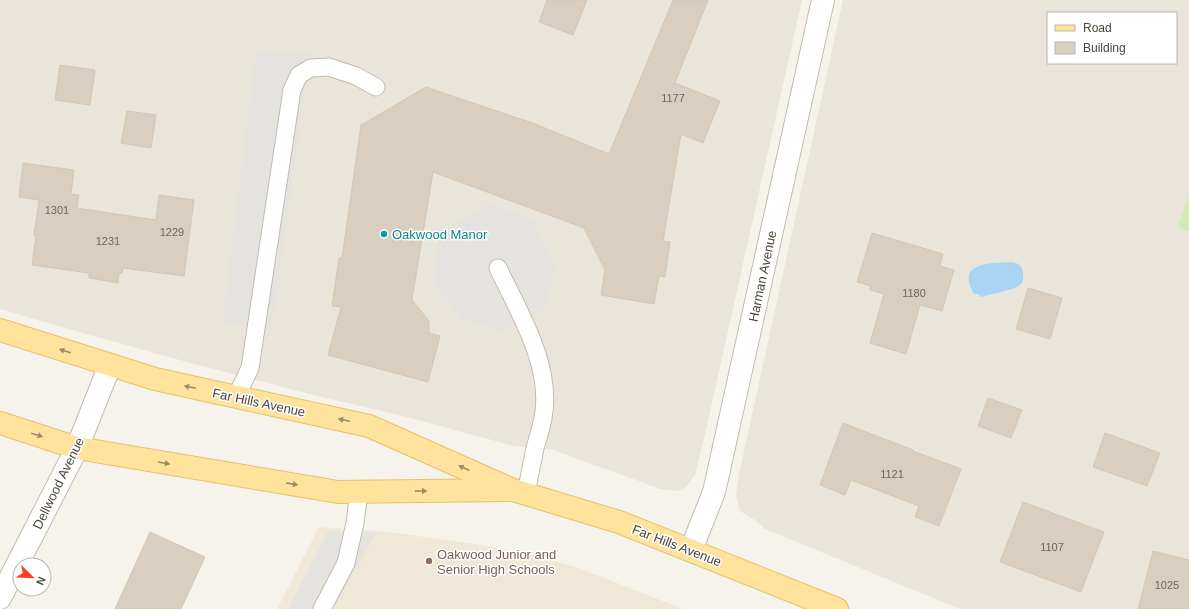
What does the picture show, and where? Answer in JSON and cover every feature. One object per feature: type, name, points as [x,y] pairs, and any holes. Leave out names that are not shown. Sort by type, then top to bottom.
[{"type":"main road","name":"Far Hills Avenue","points":[[0,330],[155,379],[369,426],[520,491],[619,522],[837,609]]},
{"type":"main road","name":"Far Hills Avenue","points":[[0,423],[77,448],[338,492],[520,491]]},
{"type":"street","name":"Harman Avenue","points":[[691,550],[714,492],[823,0]]},
{"type":"street","name":"Dellwood Avenue","points":[[0,598],[77,448],[110,365]]},
{"type":"lane","points":[[236,397],[250,368],[292,90],[299,75],[311,68],[329,66],[356,76],[376,88]]},
{"type":"lane","points":[[498,268],[533,344],[542,371],[545,392],[544,417],[536,447],[520,491]]},
{"type":"lane","points":[[322,609],[346,564],[355,523],[359,491]]},
{"type":"shaded area","points":[[0,0],[802,0],[695,475],[686,487],[679,491],[659,489],[550,449],[514,446],[407,417],[194,364],[0,309]]},
{"type":"shaded area","points":[[843,0],[1189,0],[1189,609],[960,609],[765,529],[755,520],[740,511],[736,497],[739,474]]},
{"type":"shaded area","points":[[256,51],[311,52],[271,330],[222,322]]},
{"type":"shaded area","points":[[489,203],[534,220],[556,265],[545,307],[503,332],[462,319],[433,282],[439,232]]},
{"type":"shaded area","name":"Oakwood Junior and Senior High Schools","points":[[319,527],[389,532],[475,544],[533,555],[579,568],[683,609],[277,609]]},
{"type":"shaded area","points":[[328,531],[376,533],[333,609],[288,609]]},
{"type":"green space","points":[[1189,193],[1189,231],[1178,227]]},
{"type":"water","points":[[1016,263],[1022,268],[1023,281],[1021,284],[1008,290],[981,297],[978,294],[974,294],[969,283],[969,276],[972,270],[978,266],[986,264]]},
{"type":"building","points":[[547,0],[587,0],[573,35],[539,22]]},
{"type":"building","name":"Oakwood Manor","points":[[673,0],[708,0],[675,83],[720,101],[703,143],[681,134],[663,241],[670,242],[665,277],[659,276],[654,304],[601,295],[605,270],[584,228],[433,172],[412,300],[429,321],[429,333],[440,336],[428,382],[328,355],[341,307],[332,306],[339,258],[342,258],[361,125],[426,87],[535,124],[609,154]]},
{"type":"building","points":[[60,65],[95,70],[90,105],[55,100]]},
{"type":"building","points":[[127,111],[156,115],[151,148],[121,143]]},
{"type":"building","points":[[23,163],[74,170],[71,194],[79,195],[77,208],[156,220],[159,195],[194,200],[184,276],[123,268],[122,273],[119,273],[118,283],[89,278],[89,273],[32,265],[36,236],[34,235],[39,200],[19,197]]},
{"type":"building","points":[[872,233],[943,254],[940,266],[954,270],[942,311],[920,305],[906,354],[870,343],[884,294],[870,290],[871,286],[857,282]]},
{"type":"building","points":[[1028,288],[1062,298],[1050,339],[1016,329]]},
{"type":"building","points":[[988,398],[1022,410],[1011,438],[978,426]]},
{"type":"building","points":[[843,423],[961,469],[939,526],[915,517],[919,506],[851,480],[845,495],[820,485]]},
{"type":"building","points":[[1105,433],[1160,453],[1147,486],[1093,467]]},
{"type":"building","points":[[1023,502],[1104,532],[1081,592],[1000,562]]},
{"type":"building","points":[[150,532],[205,557],[181,609],[115,609]]},
{"type":"building","points":[[1153,551],[1189,560],[1189,609],[1138,609]]},
{"type":"place","name":"Oakwood Manor","points":[[384,234]]},
{"type":"place","name":"Oakwood Junior and Senior High Schools","points":[[429,561]]}]
